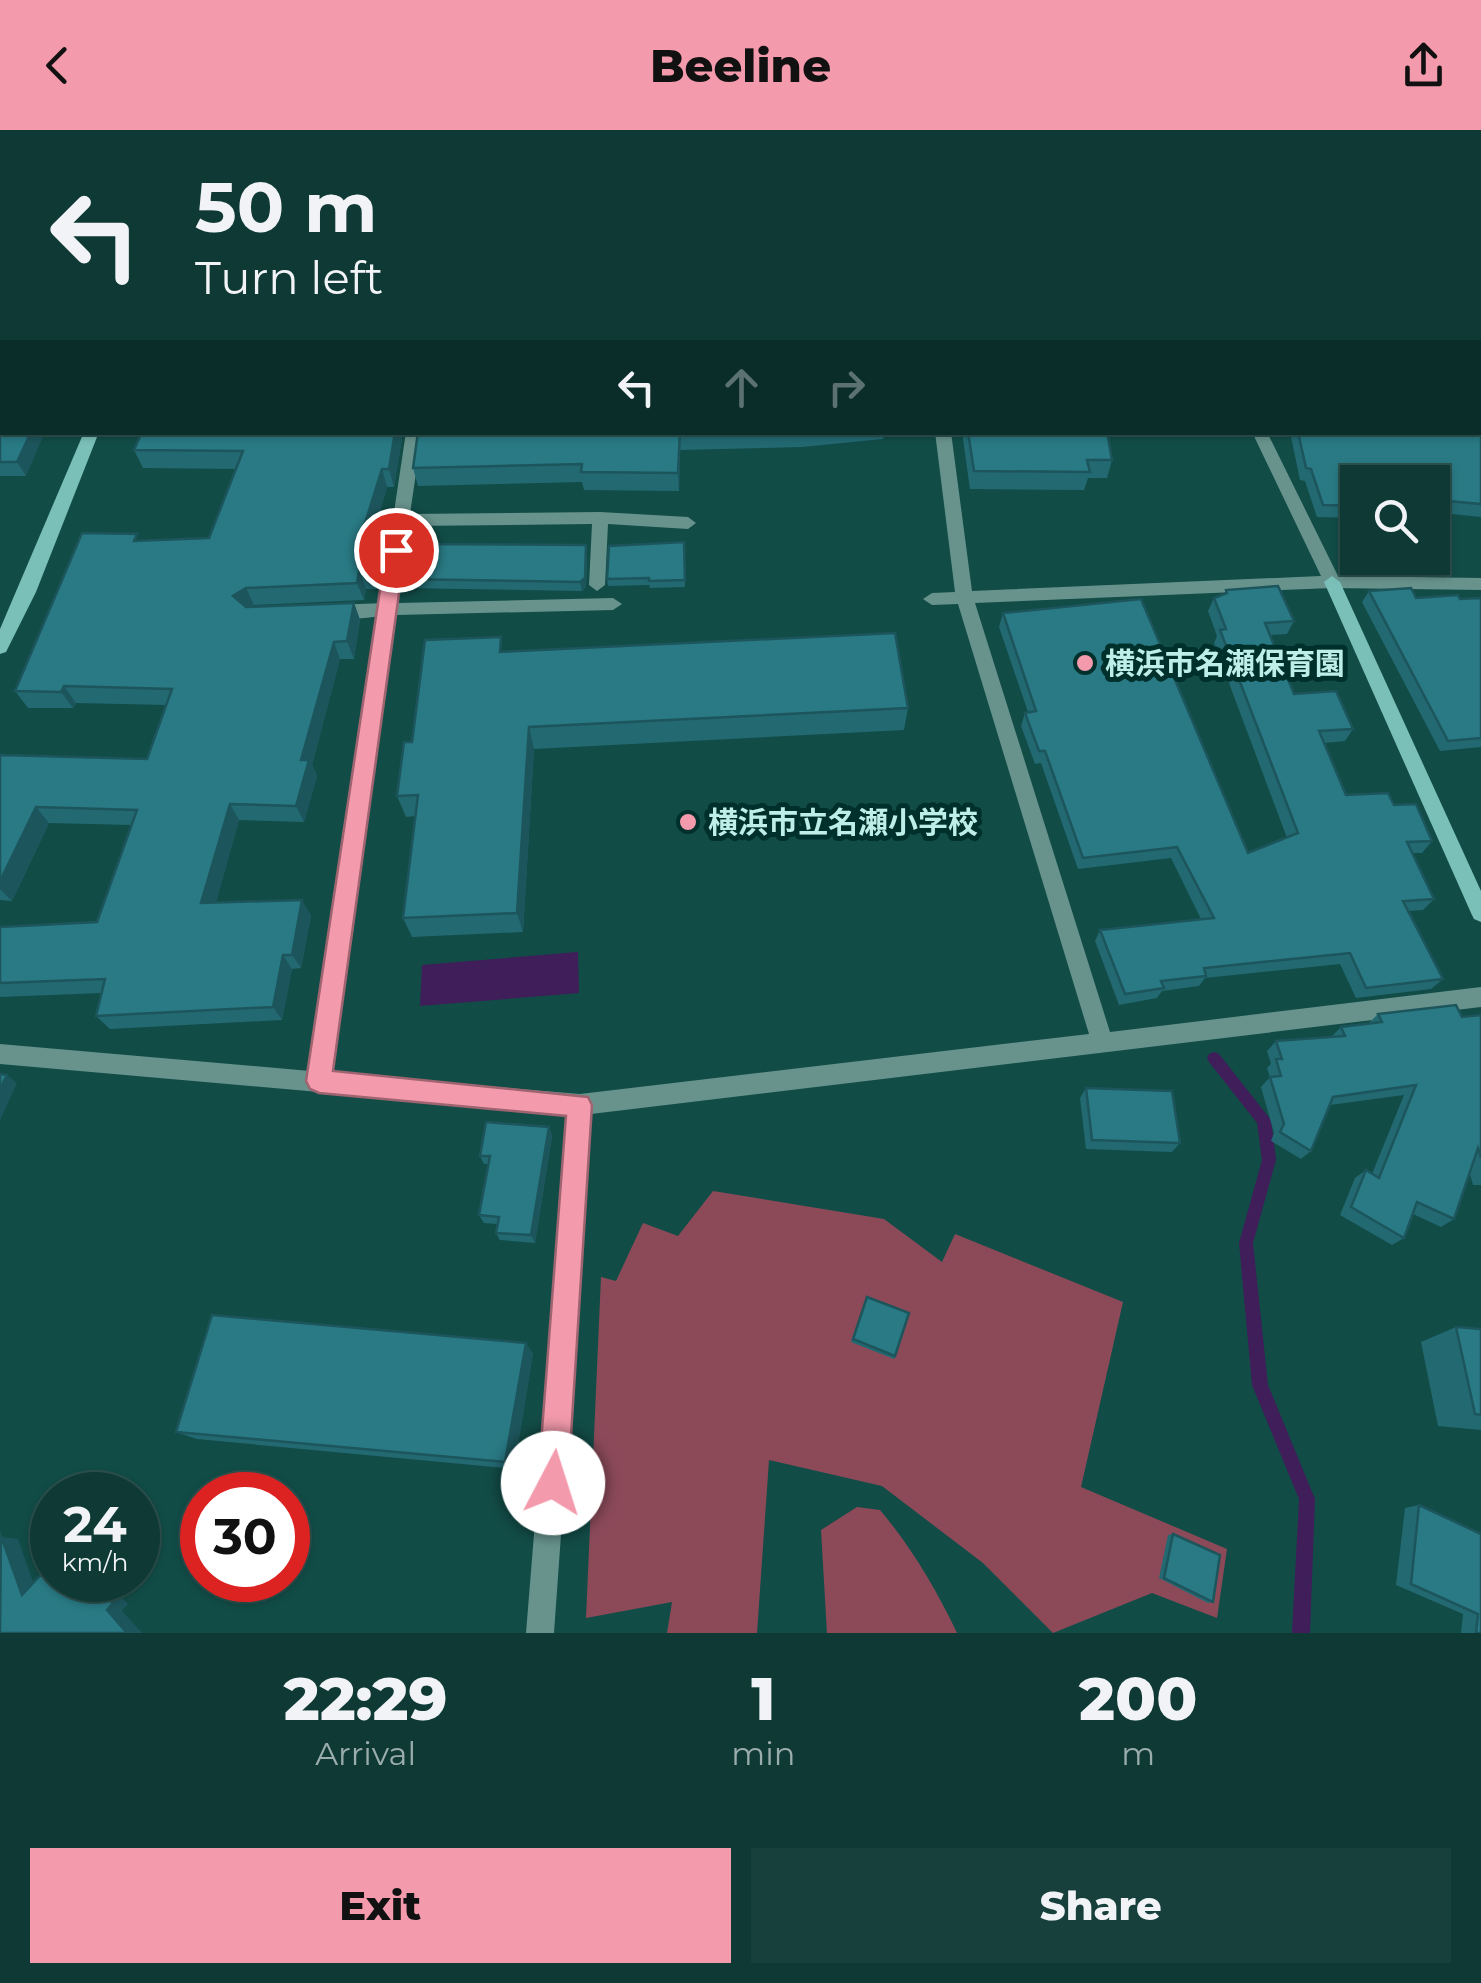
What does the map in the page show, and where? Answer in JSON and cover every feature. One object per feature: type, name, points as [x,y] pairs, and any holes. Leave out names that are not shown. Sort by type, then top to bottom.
[{"type":"street","points":[[0,647],[42,559],[91,435]]},
{"type":"street","points":[[319,1081],[414,435]]},
{"type":"street","points":[[943,435],[964,598],[1102,1044]]},
{"type":"street","points":[[1260,435],[1332,582],[1481,913]]},
{"type":"street","points":[[400,520],[600,518],[688,523]]},
{"type":"street","points":[[598,585],[600,518]]},
{"type":"street","points":[[932,598],[1332,582],[1481,584]]},
{"type":"street","points":[[311,612],[614,604]]},
{"type":"street","points":[[0,1054],[580,1105],[1481,998]]},
{"type":"street","points":[[540,1633],[580,1105]]},
{"type":"shaded area","points":[[578,952],[579,993],[420,1006],[422,965]]},
{"type":"shaded area","points":[[713,1191],[884,1219],[942,1262],[955,1234],[1123,1302],[1081,1487],[1227,1549],[1217,1618],[1152,1593],[1053,1633],[983,1563],[882,1486],[769,1460],[757,1633],[667,1633],[672,1602],[586,1618],[601,1277],[616,1281],[643,1223],[678,1236]]},
{"type":"shaded area","points":[[857,1507],[880,1510],[892,1524],[923,1569],[957,1633],[827,1633],[821,1530]]},
{"type":"building","points":[[0,435],[30,435],[17,462],[0,462]]},
{"type":"building","points":[[141,435],[395,435],[389,469],[382,469],[361,536],[378,535],[373,571],[359,571],[357,583],[246,588],[233,596],[246,607],[354,603],[347,641],[334,642],[301,760],[309,760],[296,806],[230,804],[201,903],[302,900],[292,955],[283,955],[273,1007],[96,1016],[105,979],[0,983],[0,927],[97,922],[137,810],[36,807],[0,881],[0,755],[147,759],[172,689],[64,686],[61,692],[15,691],[82,533],[137,534],[134,541],[209,538],[243,451],[134,450]]},
{"type":"building","points":[[418,435],[680,435],[678,473],[581,472],[582,464],[413,468]]},
{"type":"building","points":[[968,435],[1108,435],[1112,460],[1087,460],[1090,472],[974,471]]},
{"type":"building","points":[[1299,435],[1481,435],[1481,504],[1450,501],[1450,465],[1340,465],[1340,505],[1323,505],[1311,469],[1306,468]]},
{"type":"building","points":[[684,542],[685,580],[607,579],[609,546]]},
{"type":"building","points":[[406,544],[586,545],[585,578],[580,582],[401,579]]},
{"type":"building","points":[[1278,586],[1294,621],[1265,623],[1294,694],[1336,691],[1353,729],[1319,731],[1346,795],[1388,793],[1394,805],[1416,804],[1432,841],[1407,842],[1434,899],[1403,901],[1443,979],[1366,988],[1350,953],[1204,968],[1206,976],[1161,981],[1164,988],[1125,994],[1100,930],[1214,918],[1177,847],[1083,858],[1045,751],[1039,751],[1025,713],[1036,711],[1003,613],[1141,599],[1248,853],[1298,833],[1220,630],[1226,629],[1214,598],[1227,593],[1226,590]]},
{"type":"building","points":[[1411,588],[1416,598],[1481,598],[1481,738],[1448,741],[1369,591]]},
{"type":"building","points":[[895,633],[908,708],[529,727],[517,913],[403,918],[418,795],[397,796],[404,742],[412,742],[425,640],[501,637],[500,652]]},
{"type":"building","points":[[1456,1005],[1462,1017],[1481,1015],[1481,1158],[1478,1148],[1454,1219],[1417,1202],[1404,1238],[1351,1207],[1366,1170],[1379,1178],[1416,1085],[1333,1097],[1311,1151],[1280,1132],[1284,1124],[1270,1077],[1281,1076],[1276,1059],[1282,1059],[1276,1041],[1345,1036],[1341,1027],[1382,1022],[1378,1014]]},
{"type":"building","points":[[1086,1088],[1172,1091],[1180,1143],[1092,1140]]},
{"type":"building","points":[[486,1122],[549,1127],[531,1235],[496,1233],[499,1217],[479,1215],[490,1156],[480,1156]]},
{"type":"building","points":[[867,1297],[909,1313],[895,1356],[853,1339]]},
{"type":"building","points":[[212,1315],[526,1343],[505,1462],[176,1432]]},
{"type":"building","points":[[1456,1327],[1481,1329],[1481,1415],[1475,1414]]},
{"type":"building","points":[[1419,1505],[1481,1534],[1481,1633],[1476,1633],[1478,1614],[1411,1584]]},
{"type":"building","points":[[1173,1534],[1220,1555],[1213,1602],[1164,1578]]},
{"type":"building","points":[[1,1536],[22,1595],[30,1586],[30,1602],[112,1602],[107,1610],[127,1633],[0,1633]]},
{"type":"waterway","points":[[1214,1058],[1264,1120],[1269,1160],[1246,1243],[1260,1385],[1307,1499],[1301,1633]]},
{"type":"place","name":"横浜市名瀬保育園","points":[[1085,663]]},
{"type":"place","name":"横浜市立名瀬小学校","points":[[688,822]]},
{"type":"route","points":[[396,550],[319,1081],[580,1105],[553,1483]]}]
